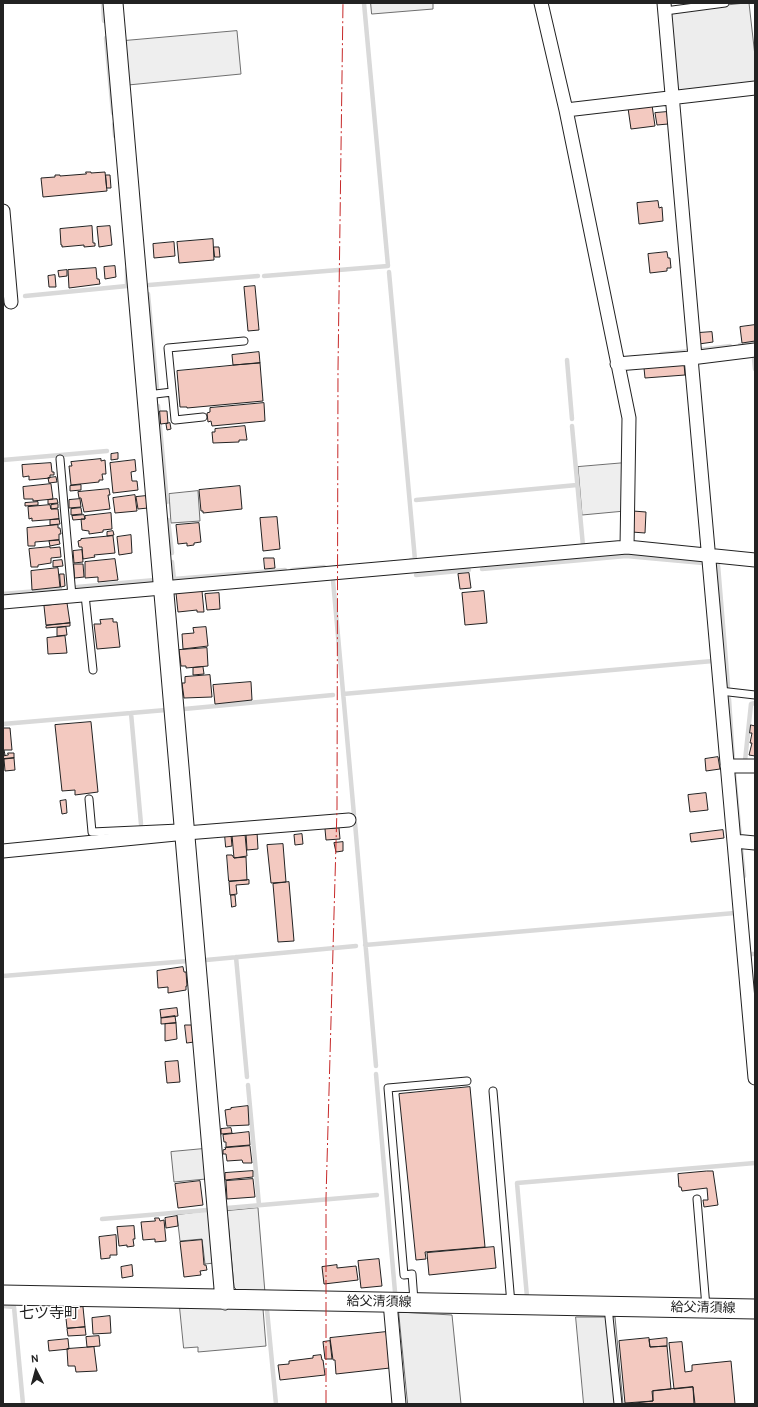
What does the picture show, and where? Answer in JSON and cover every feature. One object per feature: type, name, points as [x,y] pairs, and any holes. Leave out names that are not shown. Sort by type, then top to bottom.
[{"type":"street","points":[[113,3],[225,1300]]},
{"type":"street","points":[[541,3],[566,110],[629,418],[627,547]]},
{"type":"street","points":[[664,7],[673,97],[720,691],[755,1078]]},
{"type":"street","points":[[566,110],[755,88]]},
{"type":"street","points":[[3,211],[11,302]]},
{"type":"street","points":[[617,364],[693,358],[755,350]]},
{"type":"street","points":[[3,602],[627,547],[755,560]]},
{"type":"street","points":[[727,766],[755,766]]},
{"type":"street","points":[[3,851],[185,830],[348,820]]},
{"type":"street","points":[[734,841],[755,843]]},
{"type":"street","name":"給父清須線","points":[[3,1295],[755,1309]]},
{"type":"street","points":[[390,1302],[399,1404]]},
{"type":"lane","points":[[664,7],[725,3]]},
{"type":"lane","points":[[203,417],[175,420],[168,348],[244,341]]},
{"type":"lane","points":[[147,395],[172,392]]},
{"type":"lane","points":[[60,459],[72,596]]},
{"type":"lane","points":[[86,595],[93,670]]},
{"type":"lane","points":[[720,691],[755,695]]},
{"type":"lane","points":[[89,799],[92,832],[185,830]]},
{"type":"lane","points":[[414,1302],[412,1274],[404,1275],[388,1088],[467,1081]]},
{"type":"lane","points":[[493,1091],[511,1304]]},
{"type":"lane","points":[[697,1199],[706,1308]]},
{"type":"lane","points":[[608,1306],[618,1404]]},
{"type":"shaded area","points":[[371,3],[433,3],[433,9],[372,14]]},
{"type":"shaded area","points":[[749,3],[755,56],[755,84],[679,93],[675,89],[669,19],[673,11]]},
{"type":"shaded area","points":[[237,31],[241,74],[128,85],[124,41]]},
{"type":"shaded area","points":[[625,463],[625,511],[582,515],[578,467]]},
{"type":"shaded area","points":[[198,491],[200,521],[171,523],[169,494]]},
{"type":"shaded area","points":[[203,1149],[206,1179],[174,1182],[171,1152]]},
{"type":"shaded area","points":[[258,1208],[265,1293],[239,1292],[234,1287],[227,1211]]},
{"type":"shaded area","points":[[208,1211],[214,1263],[205,1264],[202,1239],[180,1241],[177,1215]]},
{"type":"shaded area","points":[[180,1308],[263,1309],[266,1346],[198,1352],[198,1347],[184,1348]]},
{"type":"shaded area","points":[[399,1312],[452,1315],[461,1404],[408,1404]]},
{"type":"shaded area","points":[[576,1317],[615,1317],[623,1404],[584,1404]]},
{"type":"building","points":[[652,105],[655,126],[631,129],[628,108]]},
{"type":"building","points":[[667,112],[668,124],[657,125],[655,113]]},
{"type":"building","points":[[86,172],[105,172],[107,191],[43,197],[41,178],[55,177],[55,175],[86,174]]},
{"type":"building","points":[[106,175],[110,175],[111,188],[107,188]]},
{"type":"building","points":[[658,201],[659,208],[662,207],[663,221],[639,224],[637,203]]},
{"type":"building","points":[[92,226],[93,243],[95,243],[95,246],[84,247],[84,245],[62,247],[60,229]]},
{"type":"building","points":[[110,226],[112,245],[99,247],[97,227]]},
{"type":"building","points":[[213,239],[214,260],[179,263],[177,242]]},
{"type":"building","points":[[174,242],[175,256],[154,258],[153,244]]},
{"type":"building","points":[[214,247],[219,247],[220,257],[215,257]]},
{"type":"building","points":[[667,252],[668,258],[670,258],[671,268],[667,268],[667,271],[650,273],[648,254]]},
{"type":"building","points":[[115,266],[116,277],[105,279],[104,267]]},
{"type":"building","points":[[96,268],[97,279],[99,279],[100,284],[69,288],[68,270]]},
{"type":"building","points":[[67,270],[67,276],[59,277],[58,271]]},
{"type":"building","points":[[55,275],[56,287],[49,287],[48,276]]},
{"type":"building","points":[[255,286],[259,330],[248,331],[244,287]]},
{"type":"building","points":[[755,325],[755,341],[742,343],[740,327]]},
{"type":"building","points":[[712,332],[713,342],[699,344],[698,333]]},
{"type":"building","points":[[259,352],[260,363],[233,365],[232,355]]},
{"type":"building","points":[[260,363],[263,401],[187,408],[180,407],[177,371]]},
{"type":"building","points":[[684,364],[685,375],[645,378],[644,368]]},
{"type":"building","points":[[264,403],[265,421],[212,426],[211,421],[208,422],[207,413],[210,412],[210,408]]},
{"type":"building","points":[[160,411],[167,411],[168,423],[161,424]]},
{"type":"building","points":[[170,423],[171,429],[167,430],[166,424]]},
{"type":"building","points":[[245,426],[247,440],[239,440],[239,442],[213,443],[212,432],[215,432],[215,429]]},
{"type":"building","points":[[118,453],[118,459],[111,460],[111,454]]},
{"type":"building","points":[[101,459],[101,461],[105,460],[106,474],[102,474],[103,480],[99,480],[99,482],[71,485],[69,466],[72,466],[71,462]]},
{"type":"building","points":[[135,460],[136,471],[131,472],[132,481],[137,481],[138,490],[113,493],[110,463]]},
{"type":"building","points":[[51,463],[52,472],[54,472],[54,475],[50,475],[50,478],[29,480],[29,476],[23,477],[22,465]]},
{"type":"building","points":[[56,477],[57,482],[49,483],[48,478]]},
{"type":"building","points":[[51,484],[53,499],[33,501],[33,499],[24,499],[23,487]]},
{"type":"building","points":[[81,485],[81,490],[70,491],[70,486]]},
{"type":"building","points":[[240,486],[242,509],[203,513],[203,511],[201,511],[199,490]]},
{"type":"building","points":[[109,489],[110,495],[108,495],[110,509],[84,512],[78,492]]},
{"type":"building","points":[[135,495],[137,511],[115,513],[113,498]]},
{"type":"building","points":[[146,496],[148,508],[138,509],[136,497]]},
{"type":"building","points":[[57,499],[58,503],[48,504],[48,500]]},
{"type":"building","points":[[80,499],[81,507],[69,508],[69,500]]},
{"type":"building","points":[[38,502],[38,505],[25,506],[25,503]]},
{"type":"building","points":[[58,504],[58,508],[51,509],[51,505]]},
{"type":"building","points":[[50,505],[51,509],[58,509],[59,519],[32,521],[32,518],[29,519],[28,507]]},
{"type":"building","points":[[81,508],[82,514],[71,515],[71,509]]},
{"type":"building","points":[[633,511],[646,512],[645,533],[632,532]]},
{"type":"building","points":[[111,513],[112,529],[89,534],[89,531],[82,530],[81,519],[85,519],[85,516]]},
{"type":"building","points":[[84,515],[85,519],[73,520],[72,516]]},
{"type":"building","points":[[277,517],[280,549],[263,551],[260,518]]},
{"type":"building","points":[[59,519],[60,524],[50,525],[50,520]]},
{"type":"building","points":[[199,523],[201,542],[187,546],[187,543],[178,544],[176,525]]},
{"type":"building","points":[[58,525],[61,534],[59,534],[59,540],[35,542],[35,546],[28,546],[27,528]]},
{"type":"building","points":[[113,531],[114,535],[107,536],[107,532]]},
{"type":"building","points":[[131,535],[132,553],[119,555],[117,537]]},
{"type":"building","points":[[113,536],[115,553],[94,555],[95,557],[83,559],[82,547],[79,547],[78,541],[81,539]]},
{"type":"building","points":[[59,540],[60,544],[50,546],[49,541]]},
{"type":"building","points":[[60,547],[61,557],[51,558],[51,563],[38,565],[38,567],[31,567],[29,549]]},
{"type":"building","points":[[82,550],[83,562],[74,563],[73,551]]},
{"type":"building","points":[[264,558],[274,558],[275,568],[265,569]]},
{"type":"building","points":[[115,559],[118,580],[98,582],[98,577],[85,578],[85,562]]},
{"type":"building","points":[[62,560],[63,566],[53,567],[53,561]]},
{"type":"building","points":[[74,564],[83,564],[84,577],[75,578]]},
{"type":"building","points":[[58,568],[60,587],[32,590],[31,571]]},
{"type":"building","points":[[469,573],[471,588],[460,589],[458,574]]},
{"type":"building","points":[[60,574],[64,574],[65,586],[61,587]]},
{"type":"building","points":[[202,591],[204,612],[197,612],[197,610],[178,612],[176,593]]},
{"type":"building","points":[[484,591],[487,623],[465,625],[462,593]]},
{"type":"building","points":[[219,593],[220,609],[207,610],[205,594]]},
{"type":"building","points":[[67,603],[70,623],[46,625],[44,606]]},
{"type":"building","points":[[113,619],[113,622],[117,622],[120,647],[97,649],[94,624],[101,624],[100,620]]},
{"type":"building","points":[[70,623],[70,626],[46,628],[46,626]]},
{"type":"building","points":[[66,627],[67,635],[57,636],[57,628]]},
{"type":"building","points":[[206,627],[208,646],[183,649],[182,634],[194,633],[193,628]]},
{"type":"building","points":[[65,636],[67,653],[48,654],[47,638]]},
{"type":"building","points":[[207,648],[208,666],[186,668],[186,666],[181,666],[179,650]]},
{"type":"building","points":[[203,667],[204,674],[193,675],[193,668]]},
{"type":"building","points":[[210,675],[212,697],[184,698],[182,683],[185,683],[185,677]]},
{"type":"building","points":[[251,682],[252,700],[215,704],[213,685]]},
{"type":"building","points":[[91,722],[98,792],[75,795],[75,790],[62,791],[55,725]]},
{"type":"building","points":[[751,725],[755,726],[755,756],[749,755],[752,743],[750,743],[752,733],[750,733]]},
{"type":"building","points":[[3,728],[10,728],[12,750],[4,750],[5,755],[3,755]]},
{"type":"building","points":[[8,753],[14,753],[14,758],[4,759],[3,756],[8,755]]},
{"type":"building","points":[[718,757],[720,769],[706,771],[705,759]]},
{"type":"building","points":[[14,758],[15,770],[5,771],[4,759]]},
{"type":"building","points":[[706,793],[708,810],[690,812],[688,795]]},
{"type":"building","points":[[66,800],[67,813],[62,814],[60,801]]},
{"type":"building","points":[[339,828],[340,839],[326,840],[325,829]]},
{"type":"building","points":[[723,830],[724,838],[691,842],[690,834]]},
{"type":"building","points":[[257,832],[258,849],[247,850],[246,834]]},
{"type":"building","points":[[245,834],[247,856],[234,858],[232,835]]},
{"type":"building","points":[[302,834],[303,844],[295,845],[294,835]]},
{"type":"building","points":[[225,835],[231,835],[232,846],[226,847]]},
{"type":"building","points":[[343,842],[343,851],[336,852],[334,843]]},
{"type":"building","points":[[283,844],[286,882],[271,883],[267,845]]},
{"type":"building","points":[[227,855],[232,855],[234,858],[246,857],[247,880],[229,881]]},
{"type":"building","points":[[249,880],[249,884],[236,885],[237,894],[230,895],[229,882]]},
{"type":"building","points":[[289,882],[294,941],[278,942],[273,884]]},
{"type":"building","points":[[231,895],[235,895],[236,906],[232,907]]},
{"type":"building","points":[[183,967],[184,972],[186,972],[186,990],[168,993],[168,987],[158,988],[157,971]]},
{"type":"building","points":[[177,1008],[178,1016],[161,1018],[160,1010]]},
{"type":"building","points":[[175,1016],[176,1023],[161,1024],[161,1018]]},
{"type":"building","points":[[176,1023],[177,1039],[165,1041],[165,1024]]},
{"type":"building","points":[[185,1025],[192,1025],[194,1042],[187,1043]]},
{"type":"building","points":[[178,1061],[180,1082],[167,1083],[165,1062]]},
{"type":"building","points":[[470,1087],[485,1247],[425,1252],[426,1259],[416,1260],[399,1094]]},
{"type":"building","points":[[248,1106],[249,1125],[227,1126],[225,1110]]},
{"type":"building","points":[[231,1128],[232,1133],[221,1134],[221,1129]]},
{"type":"building","points":[[249,1132],[250,1145],[226,1147],[226,1142],[224,1142],[223,1135]]},
{"type":"building","points":[[250,1146],[252,1163],[243,1163],[242,1160],[227,1161],[226,1154],[223,1154],[223,1150],[226,1149],[225,1148]]},
{"type":"building","points":[[253,1171],[253,1177],[225,1180],[225,1173]]},
{"type":"building","points":[[713,1171],[718,1205],[704,1207],[703,1200],[708,1200],[707,1188],[682,1191],[681,1187],[679,1187],[678,1174]]},
{"type":"building","points":[[253,1179],[255,1197],[227,1199],[226,1181]]},
{"type":"building","points":[[200,1181],[203,1205],[178,1208],[175,1184]]},
{"type":"building","points":[[177,1216],[178,1226],[166,1228],[165,1218]]},
{"type":"building","points":[[155,1218],[159,1218],[160,1221],[164,1220],[166,1241],[155,1242],[155,1239],[143,1240],[141,1222],[155,1221]]},
{"type":"building","points":[[134,1226],[134,1246],[119,1246],[117,1227]]},
{"type":"building","points":[[116,1235],[117,1255],[110,1255],[110,1258],[101,1259],[99,1237]]},
{"type":"building","points":[[202,1240],[204,1265],[206,1265],[207,1270],[200,1271],[201,1275],[184,1277],[180,1242]]},
{"type":"building","points":[[494,1247],[496,1268],[429,1275],[427,1253]]},
{"type":"building","points":[[379,1259],[382,1286],[361,1288],[358,1261]]},
{"type":"building","points":[[132,1265],[133,1276],[122,1278],[121,1267]]},
{"type":"building","points":[[337,1265],[337,1268],[356,1266],[358,1280],[324,1284],[322,1267]]},
{"type":"building","points":[[83,1307],[85,1327],[67,1328],[65,1309]]},
{"type":"building","points":[[110,1316],[111,1333],[93,1334],[92,1318]]},
{"type":"building","points":[[85,1327],[86,1335],[68,1336],[67,1329]]},
{"type":"building","points":[[386,1332],[390,1368],[336,1374],[335,1360],[333,1360],[330,1338]]},
{"type":"building","points":[[99,1336],[100,1346],[87,1347],[86,1337]]},
{"type":"building","points":[[649,1338],[650,1347],[667,1346],[671,1389],[652,1391],[653,1401],[625,1403],[619,1341]]},
{"type":"building","points":[[667,1338],[667,1346],[650,1347],[649,1340]]},
{"type":"building","points":[[68,1339],[69,1349],[49,1351],[48,1341]]},
{"type":"building","points":[[330,1341],[332,1359],[325,1359],[323,1342]]},
{"type":"building","points":[[682,1342],[685,1372],[692,1371],[692,1365],[731,1361],[735,1404],[695,1404],[693,1387],[674,1389],[669,1343]]},
{"type":"building","points":[[94,1347],[97,1371],[76,1372],[75,1366],[68,1366],[67,1349]]},
{"type":"building","points":[[321,1355],[325,1375],[280,1380],[278,1365],[289,1364],[289,1361],[313,1358],[313,1356]]},
{"type":"building","points":[[693,1387],[694,1404],[626,1404],[653,1401],[653,1391]]},
{"type":"waterway","points":[[103,3],[104,21]]},
{"type":"waterway","points":[[264,276],[388,266],[364,3]]},
{"type":"waterway","points":[[106,38],[113,113]]},
{"type":"waterway","points":[[114,124],[115,136]]},
{"type":"waterway","points":[[25,296],[127,286],[127,269]]},
{"type":"waterway","points":[[389,272],[415,560],[411,560]]},
{"type":"waterway","points":[[149,285],[258,276]]},
{"type":"waterway","points":[[148,294],[157,389]]},
{"type":"waterway","points":[[740,345],[755,343]]},
{"type":"waterway","points":[[699,350],[730,346]]},
{"type":"waterway","points":[[661,354],[690,351]]},
{"type":"waterway","points":[[754,359],[755,369]]},
{"type":"waterway","points":[[567,360],[572,419]]},
{"type":"waterway","points":[[158,406],[167,502]]},
{"type":"waterway","points":[[572,426],[583,546]]},
{"type":"waterway","points":[[3,460],[107,451]]},
{"type":"waterway","points":[[416,500],[577,485]]},
{"type":"waterway","points":[[168,520],[172,553]]},
{"type":"waterway","points":[[482,569],[626,556],[703,563]]},
{"type":"waterway","points":[[172,562],[174,579],[285,570]]},
{"type":"waterway","points":[[718,565],[728,686]]},
{"type":"waterway","points":[[292,570],[324,567]]},
{"type":"waterway","points":[[416,575],[469,570]]},
{"type":"waterway","points":[[77,587],[155,580]]},
{"type":"waterway","points":[[333,580],[354,815]]},
{"type":"waterway","points":[[3,594],[60,589]]},
{"type":"waterway","points":[[343,694],[713,661]]},
{"type":"waterway","points":[[184,709],[333,695]]},
{"type":"waterway","points":[[729,699],[733,760]]},
{"type":"waterway","points":[[745,761],[751,704],[755,703]]},
{"type":"waterway","points":[[3,724],[166,710]]},
{"type":"waterway","points":[[131,713],[141,824]]},
{"type":"waterway","points":[[734,773],[740,837]]},
{"type":"waterway","points":[[355,823],[376,1066]]},
{"type":"waterway","points":[[741,848],[744,876]]},
{"type":"waterway","points":[[365,945],[735,913]]},
{"type":"waterway","points":[[206,960],[356,946]]},
{"type":"waterway","points":[[236,957],[247,1077]]},
{"type":"waterway","points":[[3,976],[188,961]]},
{"type":"waterway","points":[[376,1074],[395,1292]]},
{"type":"waterway","points":[[248,1085],[259,1205]]},
{"type":"waterway","points":[[527,1297],[517,1183],[755,1163]]},
{"type":"waterway","points":[[227,1208],[377,1195]]},
{"type":"waterway","points":[[102,1219],[207,1210]]},
{"type":"waterway","points":[[3,1306],[14,1307],[23,1404]]},
{"type":"waterway","points":[[267,1310],[276,1404]]},
{"type":"power","points":[[326,1404],[326,1198],[337,808],[338,369],[343,3]]},
{"type":"district","name":"七ツ寺町","points":[[49,1314]]}]
